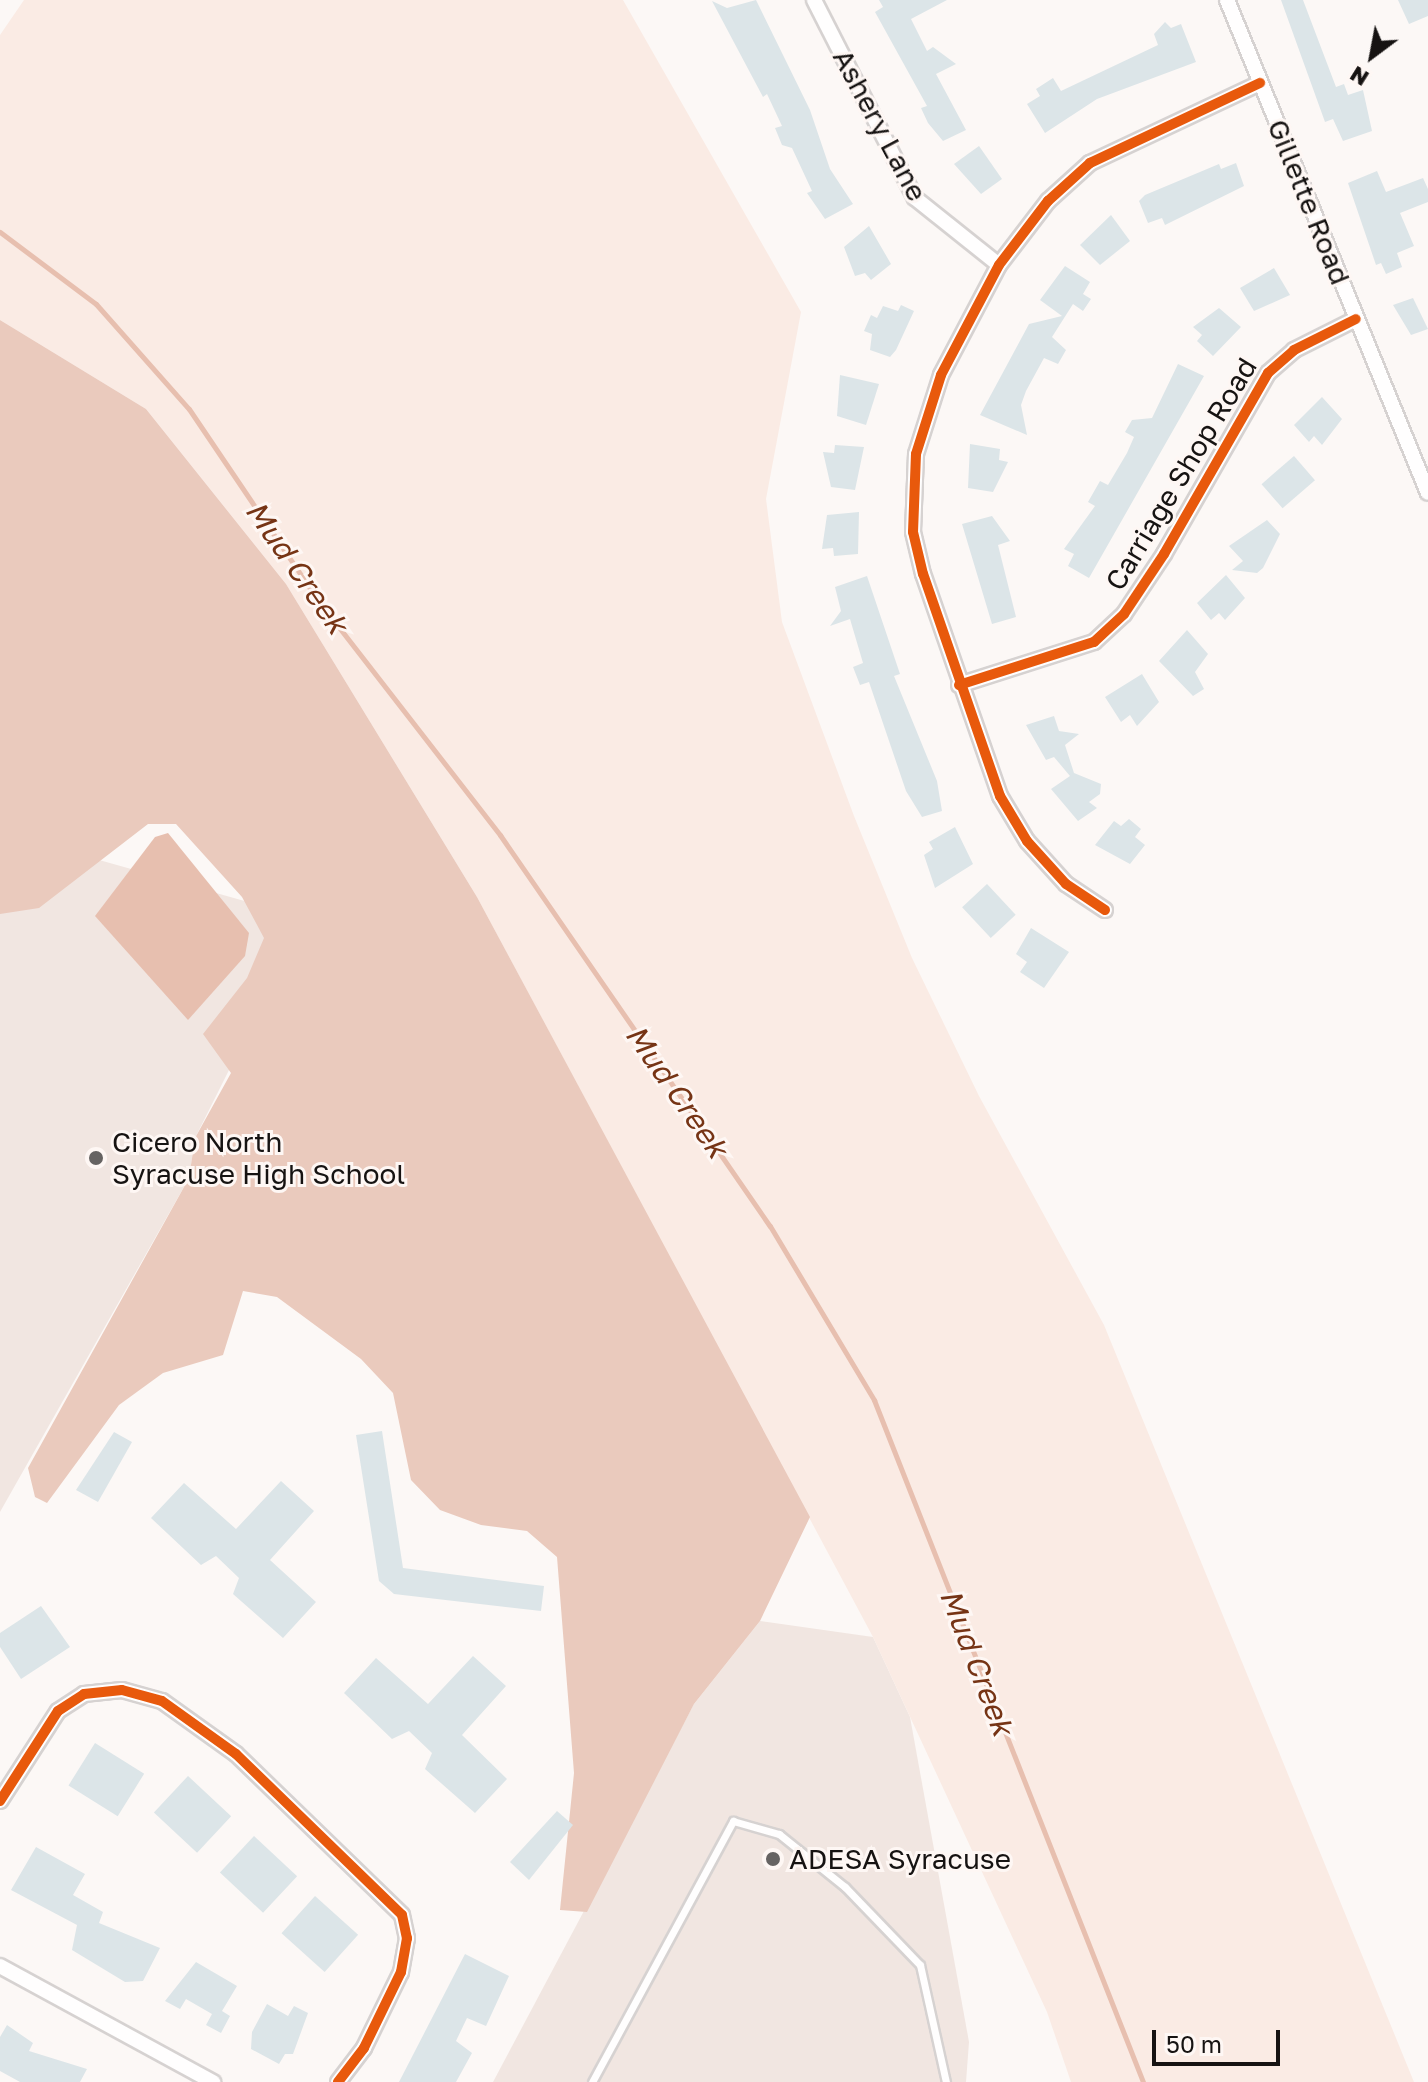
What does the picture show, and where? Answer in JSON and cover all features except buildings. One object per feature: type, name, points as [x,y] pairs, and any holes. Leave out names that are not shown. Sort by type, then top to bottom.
[{"type":"street","name":"Ashery Lane","points":[[814,0],[915,198],[999,265]]},
{"type":"street","name":"Gillette Road","points":[[1227,0],[1428,493]]},
{"type":"street","points":[[1105,910],[1066,884],[1027,841],[1000,796],[959,685],[923,574],[911,495],[924,418],[999,265],[1048,201],[1090,163],[1260,83]]},
{"type":"street","name":"Carriage Shop Road","points":[[959,685],[1094,642],[1124,614],[1164,554],[1268,373],[1294,350],[1356,319]]},
{"type":"street","points":[[0,1801],[58,1711],[84,1694],[122,1690],[162,1701],[236,1754],[402,1915],[407,1938],[401,1972],[364,2048],[338,2082]]},
{"type":"street","points":[[0,1966],[213,2082]]},
{"type":"lane","points":[[592,2082],[733,1821],[779,1834],[845,1887],[920,1965],[946,2082]]},
{"type":"shaded area","points":[[24,0],[623,0],[801,312],[766,499],[782,622],[854,816],[912,958],[979,1096],[1104,1325],[1414,2082],[1071,2082],[1047,2012],[873,1637],[477,897],[286,584],[146,409],[0,320],[0,35]]},
{"type":"shaded area","points":[[0,320],[146,409],[286,584],[477,897],[810,1517],[760,1621],[694,1704],[587,1912],[560,1910],[574,1773],[557,1557],[527,1531],[481,1525],[440,1510],[411,1480],[393,1393],[361,1359],[277,1297],[243,1291],[223,1355],[163,1373],[119,1405],[47,1503],[35,1497],[28,1468],[189,1178],[195,1138],[231,1073],[203,1034],[247,978],[264,938],[242,897],[176,824],[148,824],[39,908],[0,914]]},
{"type":"shaded area","name":"Cicero North Syracuse High School","points":[[0,832],[305,918],[195,1138],[189,1178],[0,1512]]},
{"type":"shaded area","points":[[168,833],[249,933],[245,956],[188,1020],[95,916],[155,837]]},
{"type":"shaded area","name":"ADESA Syracuse","points":[[760,1621],[873,1637],[910,1717],[969,2042],[966,2082],[493,2082],[694,1704]]},
{"type":"waterway","name":"Mud Creek","points":[[0,232],[96,304],[189,409],[317,599],[500,835],[770,1226],[874,1400],[1143,2082]]},
{"type":"cycle path","points":[[1105,910],[1066,884],[1027,841],[1000,796],[923,574],[913,532],[916,454],[941,375],[999,265],[1048,201],[1090,163],[1260,83]]},
{"type":"cycle path","points":[[959,685],[1094,642],[1124,614],[1164,554],[1268,373],[1294,350],[1356,319]]},
{"type":"cycle path","points":[[0,1801],[58,1711],[84,1694],[122,1690],[162,1701],[236,1754],[402,1915],[407,1938],[401,1972],[364,2048],[338,2082]]},
{"type":"place","name":"Cicero North Syracuse High School","points":[[96,1158]]},
{"type":"place","name":"ADESA Syracuse","points":[[773,1859]]}]
